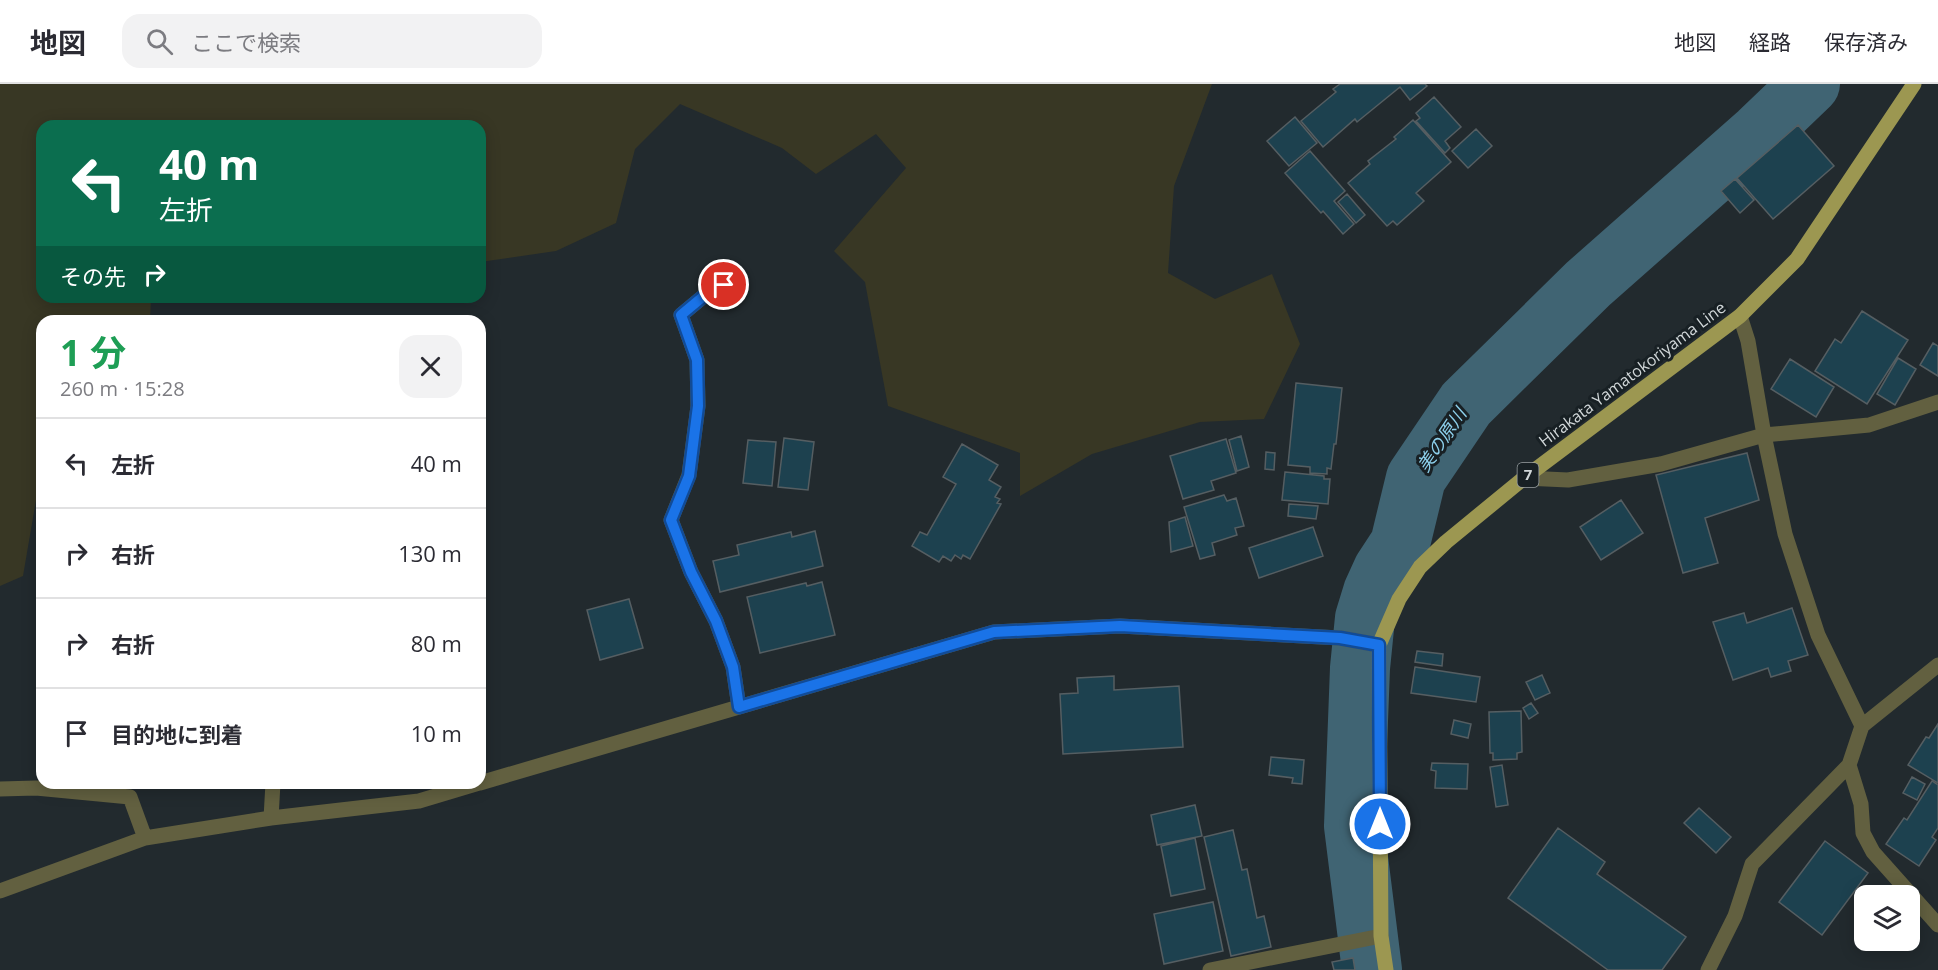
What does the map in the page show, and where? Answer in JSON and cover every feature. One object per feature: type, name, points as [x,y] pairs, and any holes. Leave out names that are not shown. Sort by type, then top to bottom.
[{"type":"main road","name":"Hirakata Yamatokoriyama Line","points":[[1386,970],[1381,936],[1379,645],[1399,599],[1420,567],[1446,542],[1524,478],[1740,316],[1797,259],[1906,87]]},
{"type":"street","points":[[724,285],[705,295],[681,315],[697,360],[698,406],[689,476],[671,520],[691,572],[716,621],[733,667],[739,707]]},
{"type":"street","points":[[1740,316],[1748,341],[1764,435],[1785,534],[1818,635],[1862,726]]},
{"type":"street","points":[[1524,478],[1568,480],[1661,464],[1764,435],[1869,425],[1938,402]]},
{"type":"street","points":[[486,781],[994,632],[1120,626],[1340,638],[1379,645]]},
{"type":"street","points":[[1708,970],[1735,916],[1752,864],[1849,765],[1862,726],[1938,665]]},
{"type":"street","points":[[1849,765],[1861,804],[1863,833],[1873,852],[1938,925]]},
{"type":"street","points":[[0,789],[36,788]]},
{"type":"street","points":[[46,789],[129,797],[145,838]]},
{"type":"street","points":[[271,818],[273,789]]},
{"type":"street","points":[[0,891],[145,838],[271,818],[419,801],[460,789]]},
{"type":"street","points":[[1210,970],[1381,936]]},
{"type":"shaded area","points":[[0,84],[1212,84],[1174,186],[1168,273],[1215,299],[1272,274],[1300,344],[1264,419],[1200,422],[1092,454],[1020,496],[1020,453],[888,406],[865,282],[834,251],[906,168],[876,134],[816,174],[782,148],[680,104],[635,149],[616,223],[556,251],[486,261],[486,120],[36,120],[36,303],[151,303],[150,315],[36,315],[36,500],[23,576],[0,586]]},
{"type":"building","points":[[1340,84],[1425,84],[1427,86],[1410,100],[1400,87],[1357,122],[1355,119],[1323,147],[1301,121],[1336,92],[1333,89]]},
{"type":"building","points":[[1434,97],[1461,127],[1445,141],[1450,148],[1445,153],[1416,121],[1420,118],[1416,113]]},
{"type":"building","points":[[1295,117],[1317,143],[1289,166],[1267,141]]},
{"type":"building","points":[[1413,120],[1451,162],[1416,193],[1424,201],[1397,225],[1393,221],[1387,226],[1348,183],[1370,164],[1368,161],[1396,139],[1394,137]]},
{"type":"building","points":[[1798,125],[1834,166],[1773,219],[1737,178]]},
{"type":"building","points":[[1476,129],[1492,146],[1468,168],[1452,151]]},
{"type":"building","points":[[1310,151],[1345,191],[1334,201],[1354,224],[1343,234],[1285,173]]},
{"type":"building","points":[[1735,179],[1754,200],[1740,213],[1721,191]]},
{"type":"building","points":[[1347,194],[1365,215],[1356,223],[1338,202]]},
{"type":"building","points":[[1862,311],[1908,340],[1867,404],[1815,371],[1835,339],[1841,343]]},
{"type":"building","points":[[1933,343],[1938,346],[1938,376],[1920,365]]},
{"type":"building","points":[[1898,358],[1916,369],[1895,405],[1877,394]]},
{"type":"building","points":[[1790,359],[1834,387],[1816,417],[1771,389]]},
{"type":"building","points":[[1296,383],[1342,388],[1336,444],[1334,444],[1331,469],[1327,468],[1327,474],[1310,473],[1310,467],[1288,465]]},
{"type":"building","points":[[1241,436],[1249,467],[1237,471],[1229,440]]},
{"type":"building","points":[[784,438],[814,442],[808,490],[778,487]]},
{"type":"building","points":[[1226,439],[1236,473],[1211,481],[1214,490],[1183,499],[1170,456]]},
{"type":"building","points":[[748,440],[776,442],[772,486],[743,483]]},
{"type":"building","points":[[962,444],[998,465],[989,480],[1001,487],[995,497],[1000,499],[997,503],[1001,504],[970,559],[963,555],[961,559],[955,555],[951,561],[943,556],[939,562],[912,546],[920,532],[927,535],[956,484],[943,477]]},
{"type":"building","points":[[1266,452],[1275,453],[1274,470],[1265,469]]},
{"type":"building","points":[[1747,453],[1759,500],[1705,518],[1718,563],[1683,573],[1656,475]]},
{"type":"building","points":[[1285,472],[1324,476],[1324,479],[1330,479],[1328,504],[1282,500]]},
{"type":"building","points":[[1224,495],[1227,501],[1236,498],[1244,526],[1235,528],[1237,535],[1212,543],[1215,555],[1200,559],[1184,507]]},
{"type":"building","points":[[1621,500],[1643,533],[1601,560],[1580,527]]},
{"type":"building","points":[[1289,504],[1318,506],[1316,519],[1288,516]]},
{"type":"building","points":[[1185,517],[1193,546],[1171,552],[1169,522]]},
{"type":"building","points":[[1313,527],[1323,556],[1259,578],[1249,548]]},
{"type":"building","points":[[815,531],[823,566],[720,592],[713,561],[739,555],[737,545],[791,532],[792,537]]},
{"type":"building","points":[[822,582],[835,635],[760,653],[747,597],[806,583],[807,586]]},
{"type":"building","points":[[629,599],[643,648],[600,660],[587,610]]},
{"type":"building","points":[[1792,608],[1808,655],[1788,661],[1791,671],[1771,677],[1768,668],[1733,680],[1713,622],[1744,613],[1747,623]]},
{"type":"building","points":[[1417,651],[1443,654],[1442,666],[1415,662]]},
{"type":"building","points":[[1415,667],[1480,677],[1476,702],[1411,693]]},
{"type":"building","points":[[1542,675],[1550,693],[1535,700],[1526,682]]},
{"type":"building","points":[[1114,676],[1114,690],[1179,686],[1183,747],[1063,754],[1060,694],[1078,693],[1077,678]]},
{"type":"building","points":[[1531,703],[1538,713],[1529,719],[1523,708]]},
{"type":"building","points":[[1521,711],[1522,752],[1517,753],[1517,759],[1493,760],[1493,753],[1490,753],[1489,712]]},
{"type":"building","points":[[1454,720],[1471,724],[1468,738],[1451,734]]},
{"type":"building","points":[[1938,724],[1938,783],[1908,765],[1926,737],[1929,738]]},
{"type":"building","points":[[1271,757],[1304,760],[1302,784],[1292,783],[1293,778],[1269,775]]},
{"type":"building","points":[[1432,763],[1468,764],[1467,789],[1435,788],[1436,771],[1431,770]]},
{"type":"building","points":[[1502,765],[1508,805],[1496,807],[1490,767]]},
{"type":"building","points":[[1912,777],[1925,784],[1917,800],[1903,793]]},
{"type":"building","points":[[1932,781],[1938,785],[1938,828],[1932,837],[1936,840],[1919,866],[1886,844],[1904,818],[1907,820]]},
{"type":"building","points":[[1195,805],[1202,836],[1157,845],[1151,815]]},
{"type":"building","points":[[1699,808],[1731,837],[1716,853],[1684,823]]},
{"type":"building","points":[[1558,828],[1605,862],[1597,874],[1686,937],[1662,970],[1608,970],[1508,898]]},
{"type":"building","points":[[1233,830],[1242,870],[1247,869],[1257,918],[1264,916],[1271,947],[1231,956],[1204,837]]},
{"type":"building","points":[[1195,838],[1205,889],[1171,896],[1161,846]]},
{"type":"building","points":[[1825,841],[1868,873],[1859,885],[1854,885],[1854,892],[1822,935],[1779,902]]},
{"type":"building","points":[[1213,902],[1223,951],[1164,964],[1154,914]]},
{"type":"building","points":[[1353,958],[1355,970],[1334,970],[1332,962]]},
{"type":"waterway","name":"美の原川","points":[[1372,970],[1354,826],[1360,668],[1365,618],[1383,570],[1400,544],[1416,478],[1466,404],[1588,284],[1759,133],[1810,84]]},
{"type":"route","points":[[724,285],[705,295],[681,315],[697,360],[698,406],[689,476],[671,520],[691,572],[716,621],[733,667],[739,707],[994,632],[1120,626],[1340,638],[1379,645],[1380,824]]}]
